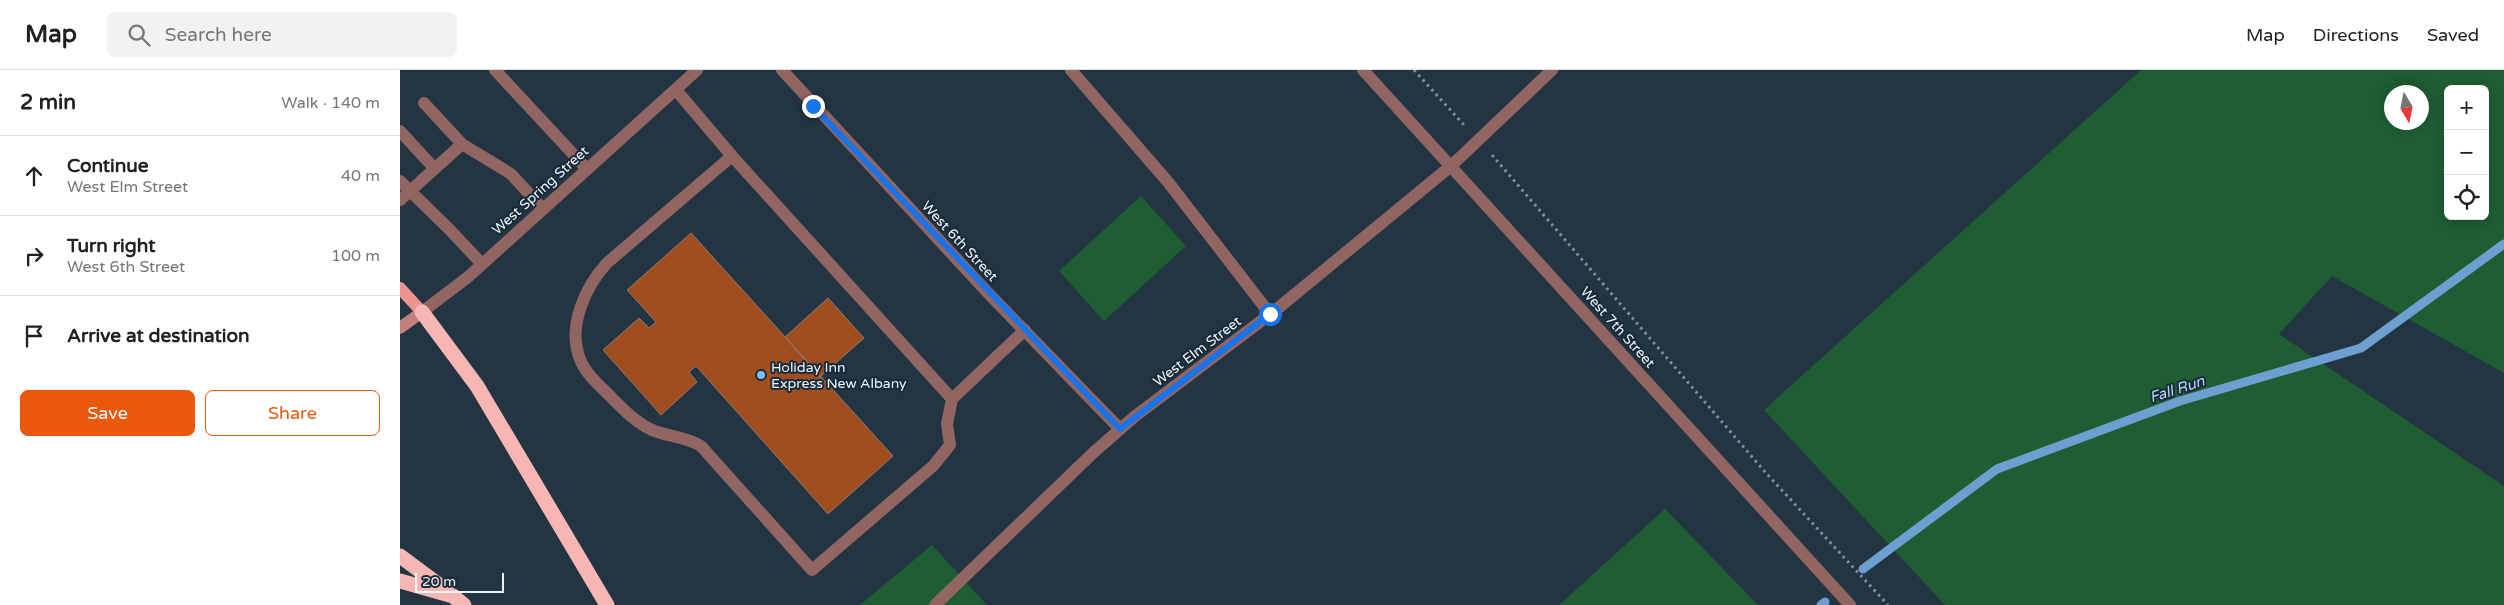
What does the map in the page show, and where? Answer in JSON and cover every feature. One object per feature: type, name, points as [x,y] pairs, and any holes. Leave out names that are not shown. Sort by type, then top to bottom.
[{"type":"highway","points":[[422,312],[477,386],[607,605]]},
{"type":"highway","points":[[400,556],[459,601]]},
{"type":"highway","points":[[400,581],[459,601]]},
{"type":"main road","points":[[400,288],[422,312]]},
{"type":"main road","name":"West Spring Street","points":[[400,328],[422,312]]},
{"type":"street","points":[[495,70],[587,169]]},
{"type":"street","name":"West Spring Street","points":[[422,312],[468,277],[481,263],[697,70]]},
{"type":"street","name":"West 6th Street","points":[[782,70],[819,113],[1120,429]]},
{"type":"street","points":[[1071,70],[1168,182],[1270,314]]},
{"type":"street","name":"West 7th Street","points":[[1363,70],[1850,605]]},
{"type":"street","name":"West Elm Street","points":[[935,605],[1120,429],[1270,314],[1451,166],[1552,70]]},
{"type":"street","points":[[676,90],[732,156],[952,399]]},
{"type":"street","points":[[424,103],[462,144],[511,174],[542,208]]},
{"type":"street","points":[[400,131],[434,168]]},
{"type":"street","points":[[405,196],[462,144]]},
{"type":"street","points":[[732,156],[606,263],[597,274],[586,292],[576,333],[580,359],[593,378],[630,417],[650,429],[691,440],[701,446],[812,570],[933,466],[950,445],[947,424],[952,399],[1025,330]]},
{"type":"street","points":[[400,182],[405,196],[450,230],[481,263]]},
{"type":"path","points":[[1414,70],[1479,141],[1766,473],[1888,605]]},
{"type":"green space","points":[[2141,70],[2504,70],[2504,373],[2332,276],[2279,334],[2504,486],[2504,605],[1945,605],[1764,410]]},
{"type":"green space","points":[[1141,196],[1186,246],[1104,321],[1059,271]]},
{"type":"green space","points":[[1665,509],[1758,605],[1559,605]]},
{"type":"green space","points":[[932,545],[987,605],[860,605]]},
{"type":"building","name":"Holiday Inn Express New Albany","points":[[691,233],[893,456],[828,514],[696,366],[689,372],[697,382],[661,415],[603,350],[639,318],[649,328],[656,322],[627,290]]},
{"type":"building","points":[[828,298],[864,338],[820,377],[785,337]]},
{"type":"waterway","name":"Fall Run","points":[[1863,569],[1997,469],[2180,401],[2361,348],[2504,244]]},
{"type":"waterway","name":"Fall Run","points":[[1821,605],[1825,602]]},
{"type":"place","name":"Holiday Inn Express New Albany","points":[[761,375]]},
{"type":"route","points":[[813,106],[988,293],[1120,429],[1270,314]]}]
